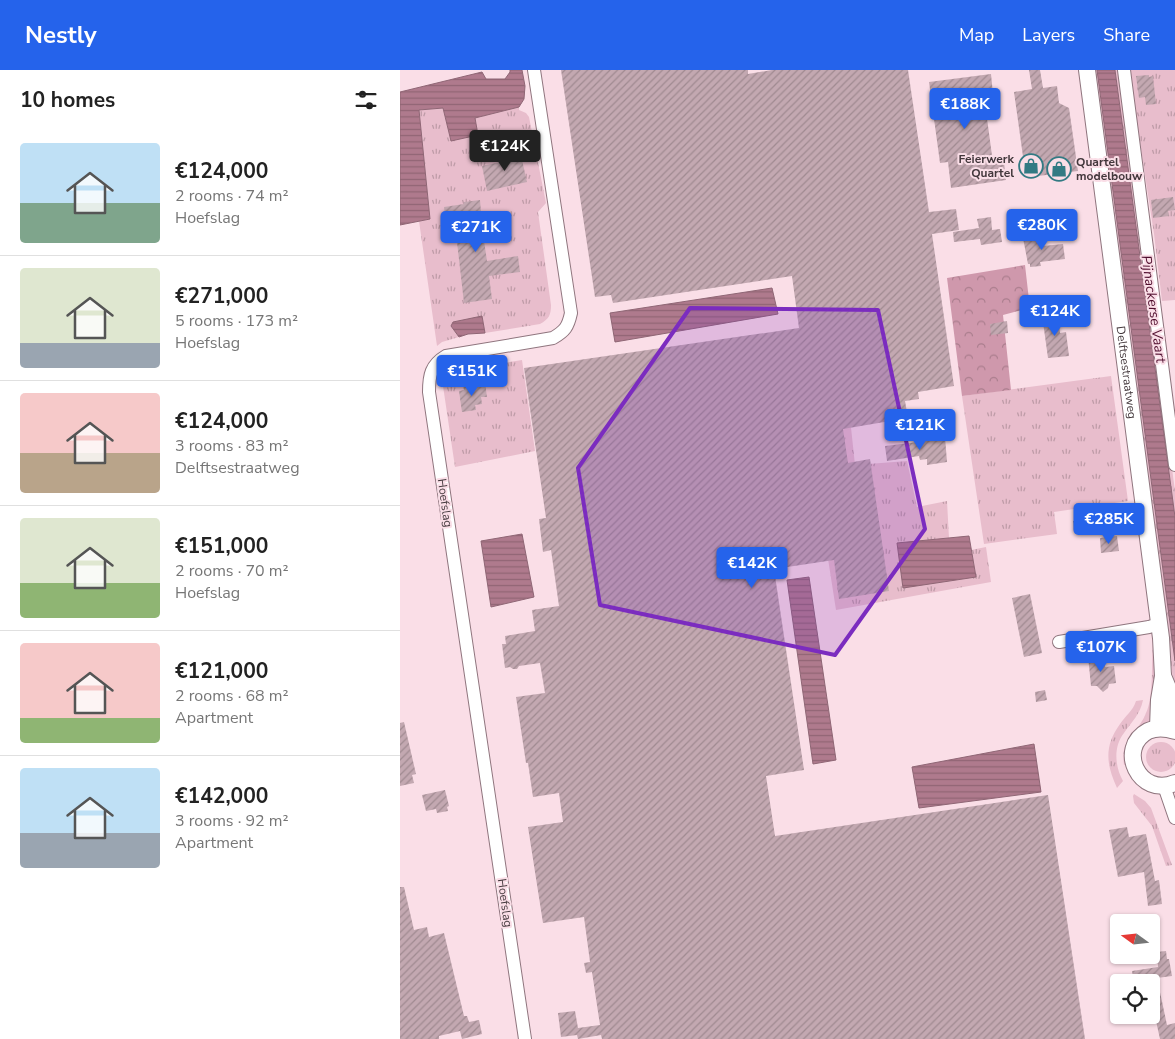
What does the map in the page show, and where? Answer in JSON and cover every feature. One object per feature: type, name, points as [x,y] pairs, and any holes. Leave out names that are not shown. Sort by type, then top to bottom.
[{"type":"main road","name":"Delftsestraatweg","points":[[1087,70],[1159,624],[1163,676],[1159,700],[1169,730]]},
{"type":"main road","points":[[1169,730],[1150,730],[1144,734],[1138,740],[1133,755],[1136,770],[1145,781],[1157,786],[1169,785]]},
{"type":"street","name":"Hoefslag","points":[[525,1039],[428,392],[431,371],[438,361],[446,356],[553,338],[562,333],[568,325],[571,313],[534,70]]},
{"type":"street","points":[[1124,70],[1175,465]]},
{"type":"street","points":[[1059,642],[1159,624]]},
{"type":"street","points":[[1169,785],[1171,810],[1175,818]]},
{"type":"highlighted area","points":[[690,308],[878,310],[925,529],[835,655],[600,605],[578,468]]},
{"type":"green space","points":[[1093,70],[1097,70],[1175,661],[1175,695]]},
{"type":"green space","points":[[1115,70],[1119,70],[1175,491],[1175,517]]},
{"type":"green space","points":[[1129,70],[1175,70],[1175,300],[1162,301],[1154,234]]},
{"type":"green space","points":[[519,107],[519,110],[526,113],[529,117],[546,203],[538,212],[551,305],[550,314],[540,324],[485,333],[482,316],[451,326],[459,337],[442,342],[437,346],[419,221],[430,219],[419,110],[443,108],[451,141],[475,118]]},
{"type":"green space","points":[[1025,265],[1029,300],[1022,310],[1003,315],[1011,390],[962,396],[947,278]]},
{"type":"green space","points":[[522,360],[535,451],[455,467],[443,386],[445,379],[454,371]]},
{"type":"green space","points":[[1111,376],[1128,501],[1054,512],[1057,534],[984,544],[962,396]]},
{"type":"green space","points":[[848,399],[855,465],[907,461],[917,507],[947,501],[949,538],[897,544],[976,576],[971,550],[986,547],[991,582],[836,610],[804,405]]},
{"type":"green space","points":[[1153,643],[1155,660],[1153,719],[1129,764],[1124,765],[1123,756],[1127,742],[1143,720],[1149,706]]},
{"type":"green space","points":[[1143,700],[1138,714],[1118,744],[1116,757],[1118,770],[1123,781],[1117,788],[1108,755],[1111,740],[1136,701]]},
{"type":"green space","points":[[1161,742],[1172,746],[1176,757],[1172,768],[1161,772],[1150,768],[1146,757],[1150,746]]},
{"type":"green space","points":[[1134,794],[1145,801],[1151,808],[1172,865],[1166,866],[1152,826],[1134,803]]},
{"type":"shaded area","points":[[510,70],[522,70],[525,86],[524,99],[519,107],[475,118],[478,135],[451,141],[443,108],[419,110],[430,219],[400,225],[400,92],[482,72],[486,79],[505,79]]},
{"type":"shaded area","points":[[1097,70],[1115,70],[1175,517],[1175,661]]},
{"type":"shaded area","points":[[772,288],[778,314],[615,342],[610,313]]},
{"type":"shaded area","points":[[482,316],[485,333],[468,334],[459,337],[451,326],[453,322]]},
{"type":"shaded area","points":[[522,534],[534,597],[491,607],[481,541]]},
{"type":"shaded area","points":[[969,536],[976,577],[903,588],[897,543]]},
{"type":"shaded area","points":[[809,577],[836,760],[813,764],[787,580]]},
{"type":"shaded area","points":[[1034,744],[1041,792],[919,808],[912,767]]},
{"type":"building","points":[[561,70],[748,70],[748,74],[772,70],[908,70],[929,212],[956,209],[959,230],[932,234],[954,386],[918,392],[919,399],[905,401],[908,418],[843,429],[848,463],[870,459],[889,591],[839,599],[834,560],[774,569],[804,770],[766,776],[775,836],[1048,795],[1085,1039],[602,1039],[601,1035],[578,1039],[577,1035],[561,1037],[558,1013],[575,1011],[578,1028],[600,1025],[592,972],[586,973],[584,963],[590,962],[584,917],[543,923],[528,827],[563,822],[559,793],[533,797],[516,697],[545,693],[540,663],[519,666],[517,669],[505,668],[502,644],[506,644],[505,636],[535,631],[532,610],[559,606],[551,550],[543,552],[539,519],[546,518],[524,368],[799,328],[792,276],[613,303],[611,295],[595,297]]},
{"type":"building","points":[[1029,70],[1040,70],[1043,88],[1057,86],[1059,103],[1069,108],[1078,171],[1038,176],[1037,170],[1025,171],[1014,92],[1032,89]]},
{"type":"building","points":[[991,74],[993,94],[984,96],[993,163],[1004,162],[1006,180],[951,188],[948,162],[940,163],[929,82]]},
{"type":"building","points":[[1149,75],[1149,77],[1153,76],[1156,104],[1146,105],[1145,97],[1139,98],[1136,76]]},
{"type":"building","points":[[520,151],[527,182],[487,191],[482,166],[501,162],[500,156]]},
{"type":"building","points":[[1173,197],[1175,210],[1168,211],[1169,216],[1153,218],[1151,200]]},
{"type":"building","points":[[480,200],[480,214],[487,261],[518,256],[520,272],[489,276],[492,299],[464,303],[454,216],[445,216],[444,207]]},
{"type":"building","points":[[991,217],[992,230],[1000,229],[1002,242],[981,245],[980,239],[954,242],[953,232],[979,228],[977,219]]},
{"type":"building","points":[[1041,235],[1043,246],[1063,244],[1065,259],[1040,262],[1041,266],[1030,267],[1023,238]]},
{"type":"building","points":[[1058,313],[1060,333],[1066,332],[1069,356],[1048,358],[1042,315]]},
{"type":"building","points":[[1007,321],[1008,333],[991,335],[990,324]]},
{"type":"building","points":[[485,383],[487,397],[481,397],[482,404],[475,405],[476,410],[462,412],[459,391],[464,390],[463,386]]},
{"type":"building","points":[[945,437],[947,462],[927,465],[927,459],[920,460],[919,456],[887,461],[885,446]]},
{"type":"building","points":[[1097,518],[1098,529],[1074,532],[1073,521]]},
{"type":"building","points":[[1117,536],[1119,551],[1101,553],[1100,538]]},
{"type":"building","points":[[1030,594],[1042,653],[1024,657],[1012,598]]},
{"type":"building","points":[[1103,654],[1105,667],[1114,666],[1116,683],[1109,684],[1108,688],[1103,692],[1097,686],[1091,686],[1088,656]]},
{"type":"building","points":[[1045,690],[1047,700],[1036,702],[1035,692]]},
{"type":"building","points":[[404,722],[416,774],[412,775],[414,783],[400,786],[400,723]]},
{"type":"building","points":[[445,790],[449,806],[447,807],[448,811],[437,813],[436,809],[426,811],[422,795]]},
{"type":"building","points":[[1127,827],[1129,837],[1146,834],[1155,881],[1159,880],[1162,904],[1148,906],[1144,872],[1118,877],[1109,830]]},
{"type":"building","points":[[400,887],[404,887],[414,930],[427,927],[429,937],[444,933],[464,1016],[467,1016],[469,1022],[479,1020],[482,1034],[462,1039],[460,1031],[439,1036],[439,1039],[400,1039]]},
{"type":"building","points":[[1166,951],[1172,976],[1160,978],[1160,974],[1133,974],[1132,971],[1158,967],[1158,964],[1160,964],[1160,952]]},
{"type":"building","points":[[1160,992],[1167,1025],[1175,1023],[1175,1039],[1160,1039],[1157,1024],[1160,1024]]},
{"type":"place","name":"Feierwerk Quartel","points":[[1031,166]]},
{"type":"place","name":"Quartel modelbouw","points":[[1059,169]]},
{"type":"water label","name":"Pijnackerse Vaart","points":[[1154,309]]}]
